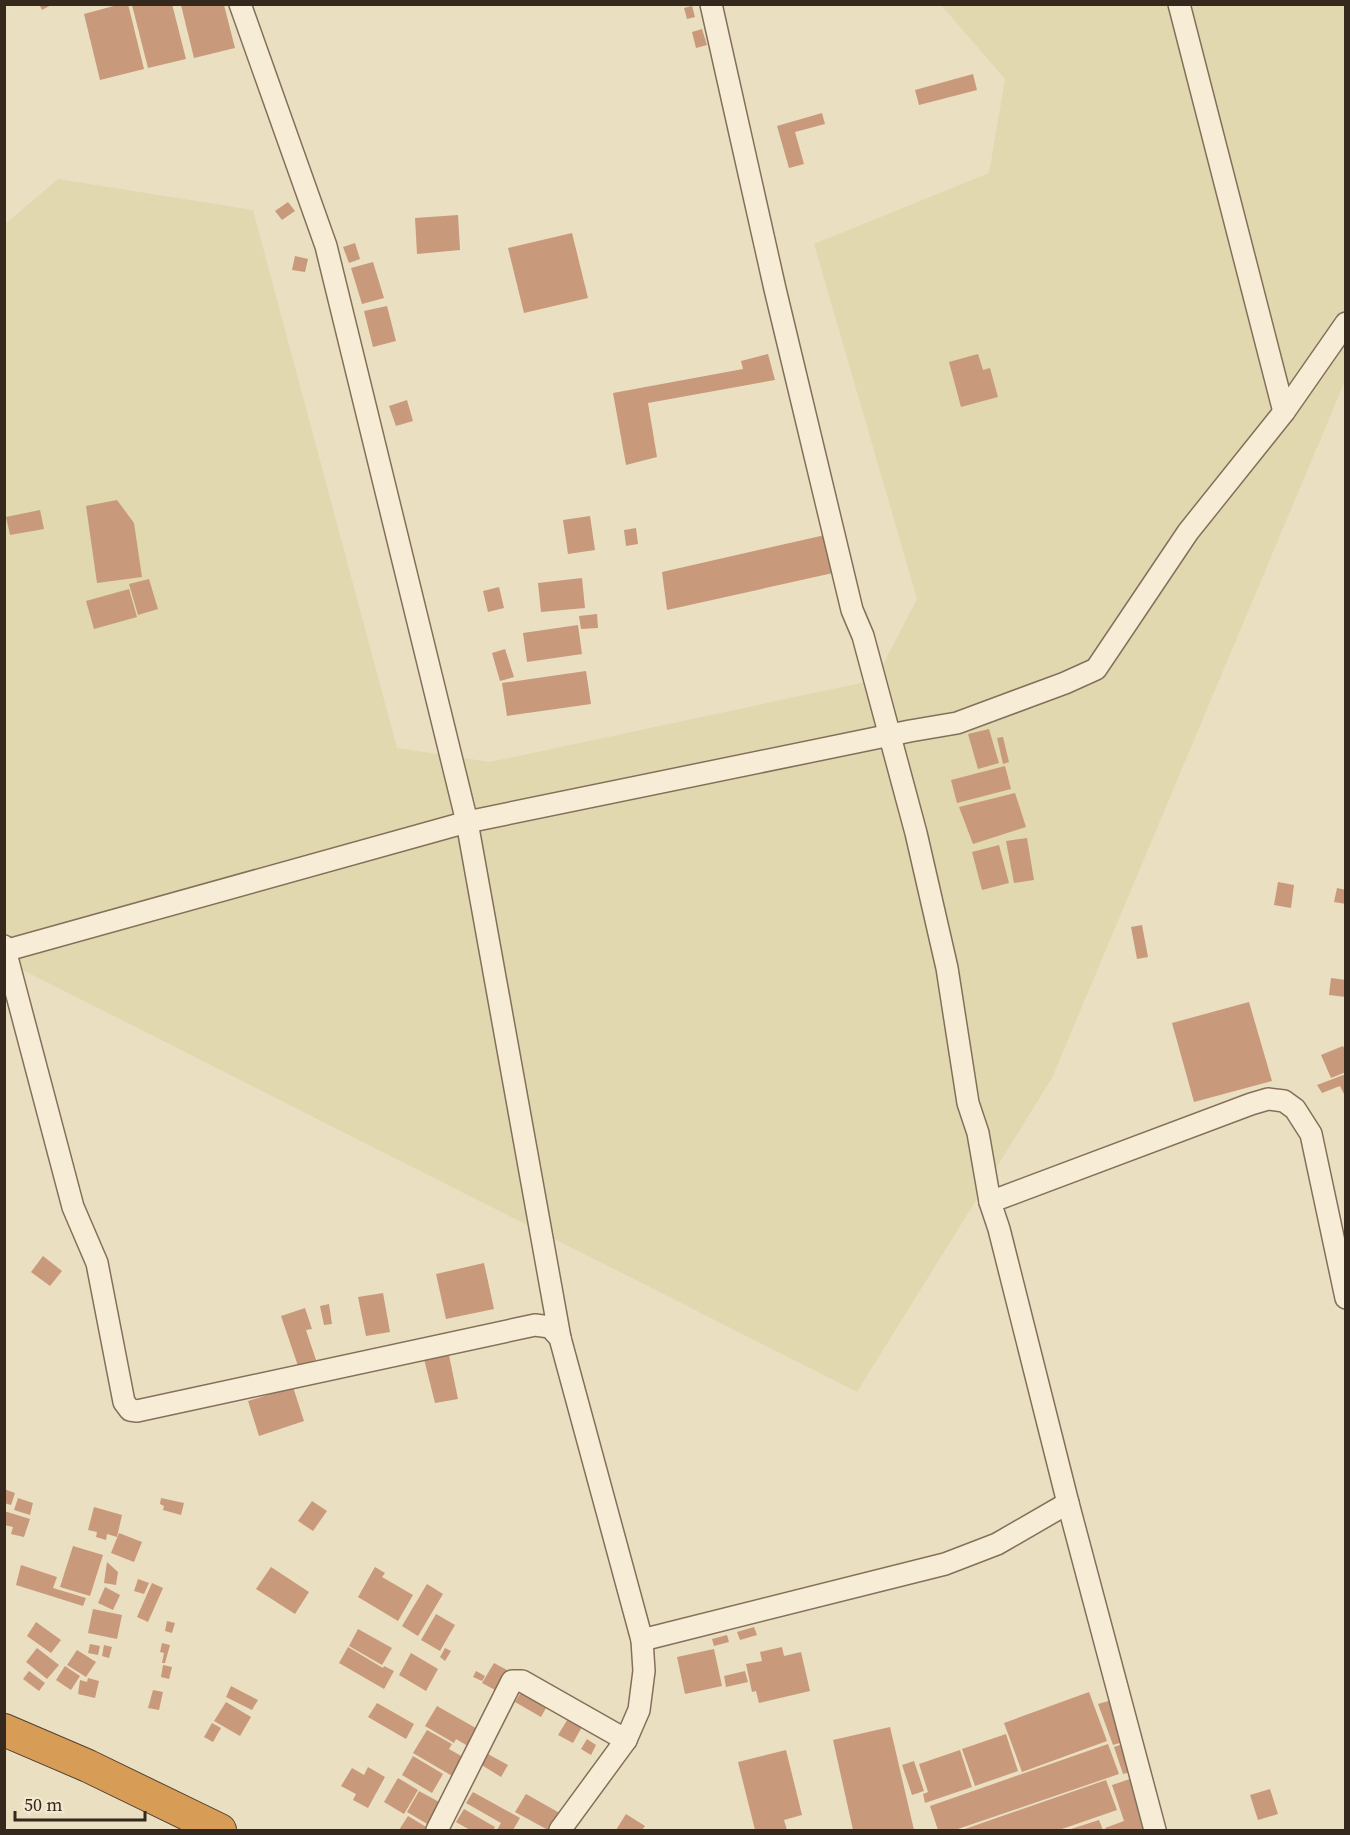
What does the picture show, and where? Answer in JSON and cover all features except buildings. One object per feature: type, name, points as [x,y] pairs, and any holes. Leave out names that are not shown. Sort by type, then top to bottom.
[{"type":"highway","points":[[4,1730],[88,1766],[220,1830]]},
{"type":"street","points":[[240,4],[326,246],[467,822],[560,1338],[642,1640],[644,1671],[639,1710],[626,1740],[560,1830]]},
{"type":"street","points":[[711,4],[775,289],[852,610],[863,636],[916,833],[947,968],[968,1103],[978,1133],[990,1202],[999,1229],[1068,1503],[1155,1830]]},
{"type":"street","points":[[1179,4],[1284,412]]},
{"type":"street","points":[[560,1338],[550,1327],[535,1325],[137,1411],[130,1410],[124,1402],[98,1263],[73,1207],[5,950],[467,822],[957,723],[1065,683],[1096,669],[1188,532],[1284,412],[1346,323]]},
{"type":"street","points":[[990,1202],[1251,1104],[1268,1100],[1284,1101],[1295,1109],[1311,1134],[1346,1298]]},
{"type":"street","points":[[642,1640],[945,1564],[997,1544],[1068,1503]]},
{"type":"street","points":[[437,1830],[512,1681],[522,1681],[626,1740]]},
{"type":"shaded area","points":[[941,5],[1345,5],[1345,381],[1052,1078],[857,1392],[5,961],[4,225],[58,179],[253,210],[397,748],[490,762],[875,680],[917,599],[814,244],[989,173],[1005,79]]}]
